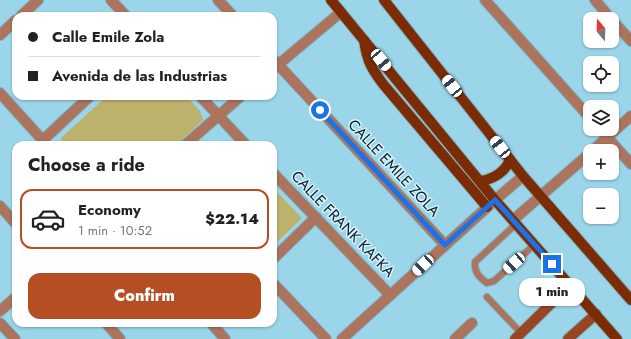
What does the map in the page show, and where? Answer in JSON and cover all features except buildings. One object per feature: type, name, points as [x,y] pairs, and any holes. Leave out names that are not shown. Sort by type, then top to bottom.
[{"type":"main road","points":[[330,0],[495,200],[617,339]]},
{"type":"main road","points":[[384,0],[540,197],[631,300]]},
{"type":"main road","points":[[364,40],[366,55],[371,67],[383,84],[487,207]]},
{"type":"main road","points":[[481,182],[498,175],[505,169],[510,159]]},
{"type":"street","points":[[25,12],[38,0]]},
{"type":"street","points":[[111,0],[122,12]]},
{"type":"street","points":[[218,0],[229,12]]},
{"type":"street","points":[[485,0],[583,110]]},
{"type":"street","points":[[595,0],[606,12]]},
{"type":"street","points":[[277,62],[341,12]]},
{"type":"street","points":[[0,35],[12,24]]},
{"type":"street","points":[[619,27],[631,41]]},
{"type":"street","name":"CALLE EMILE ZOLA","points":[[277,66],[445,245]]},
{"type":"street","points":[[0,93],[44,141]]},
{"type":"street","points":[[46,141],[86,100]]},
{"type":"street","points":[[204,100],[242,141]]},
{"type":"street","points":[[190,141],[236,100]]},
{"type":"street","points":[[600,144],[631,116]]},
{"type":"street","points":[[607,137],[631,164]]},
{"type":"street","points":[[515,222],[540,197],[583,159]]},
{"type":"street","points":[[342,339],[523,176]]},
{"type":"street","name":"CALLE FRANK KAFKA","points":[[277,177],[390,295]]},
{"type":"street","points":[[0,206],[12,220]]},
{"type":"street","points":[[277,255],[316,218]]},
{"type":"street","points":[[519,337],[570,285]]},
{"type":"street","points":[[277,287],[326,339]]},
{"type":"street","points":[[0,311],[12,300]]},
{"type":"street","points":[[568,339],[596,314]]},
{"type":"street","points":[[0,323],[15,339]]},
{"type":"street","points":[[455,339],[472,323]]},
{"type":"street","points":[[110,327],[120,339]]},
{"type":"street","points":[[215,327],[226,339]]},
{"type":"lane","points":[[515,222],[475,262],[474,268],[479,277],[486,283],[494,281],[534,244]]},
{"type":"lane","points":[[487,297],[519,337]]},
{"type":"shaded area","points":[[103,100],[190,100],[200,111],[203,120],[180,141],[61,141],[62,137]]},
{"type":"shaded area","points":[[277,192],[302,218],[277,242]]},
{"type":"route","points":[[320,110],[445,245],[495,200],[552,264]]}]
